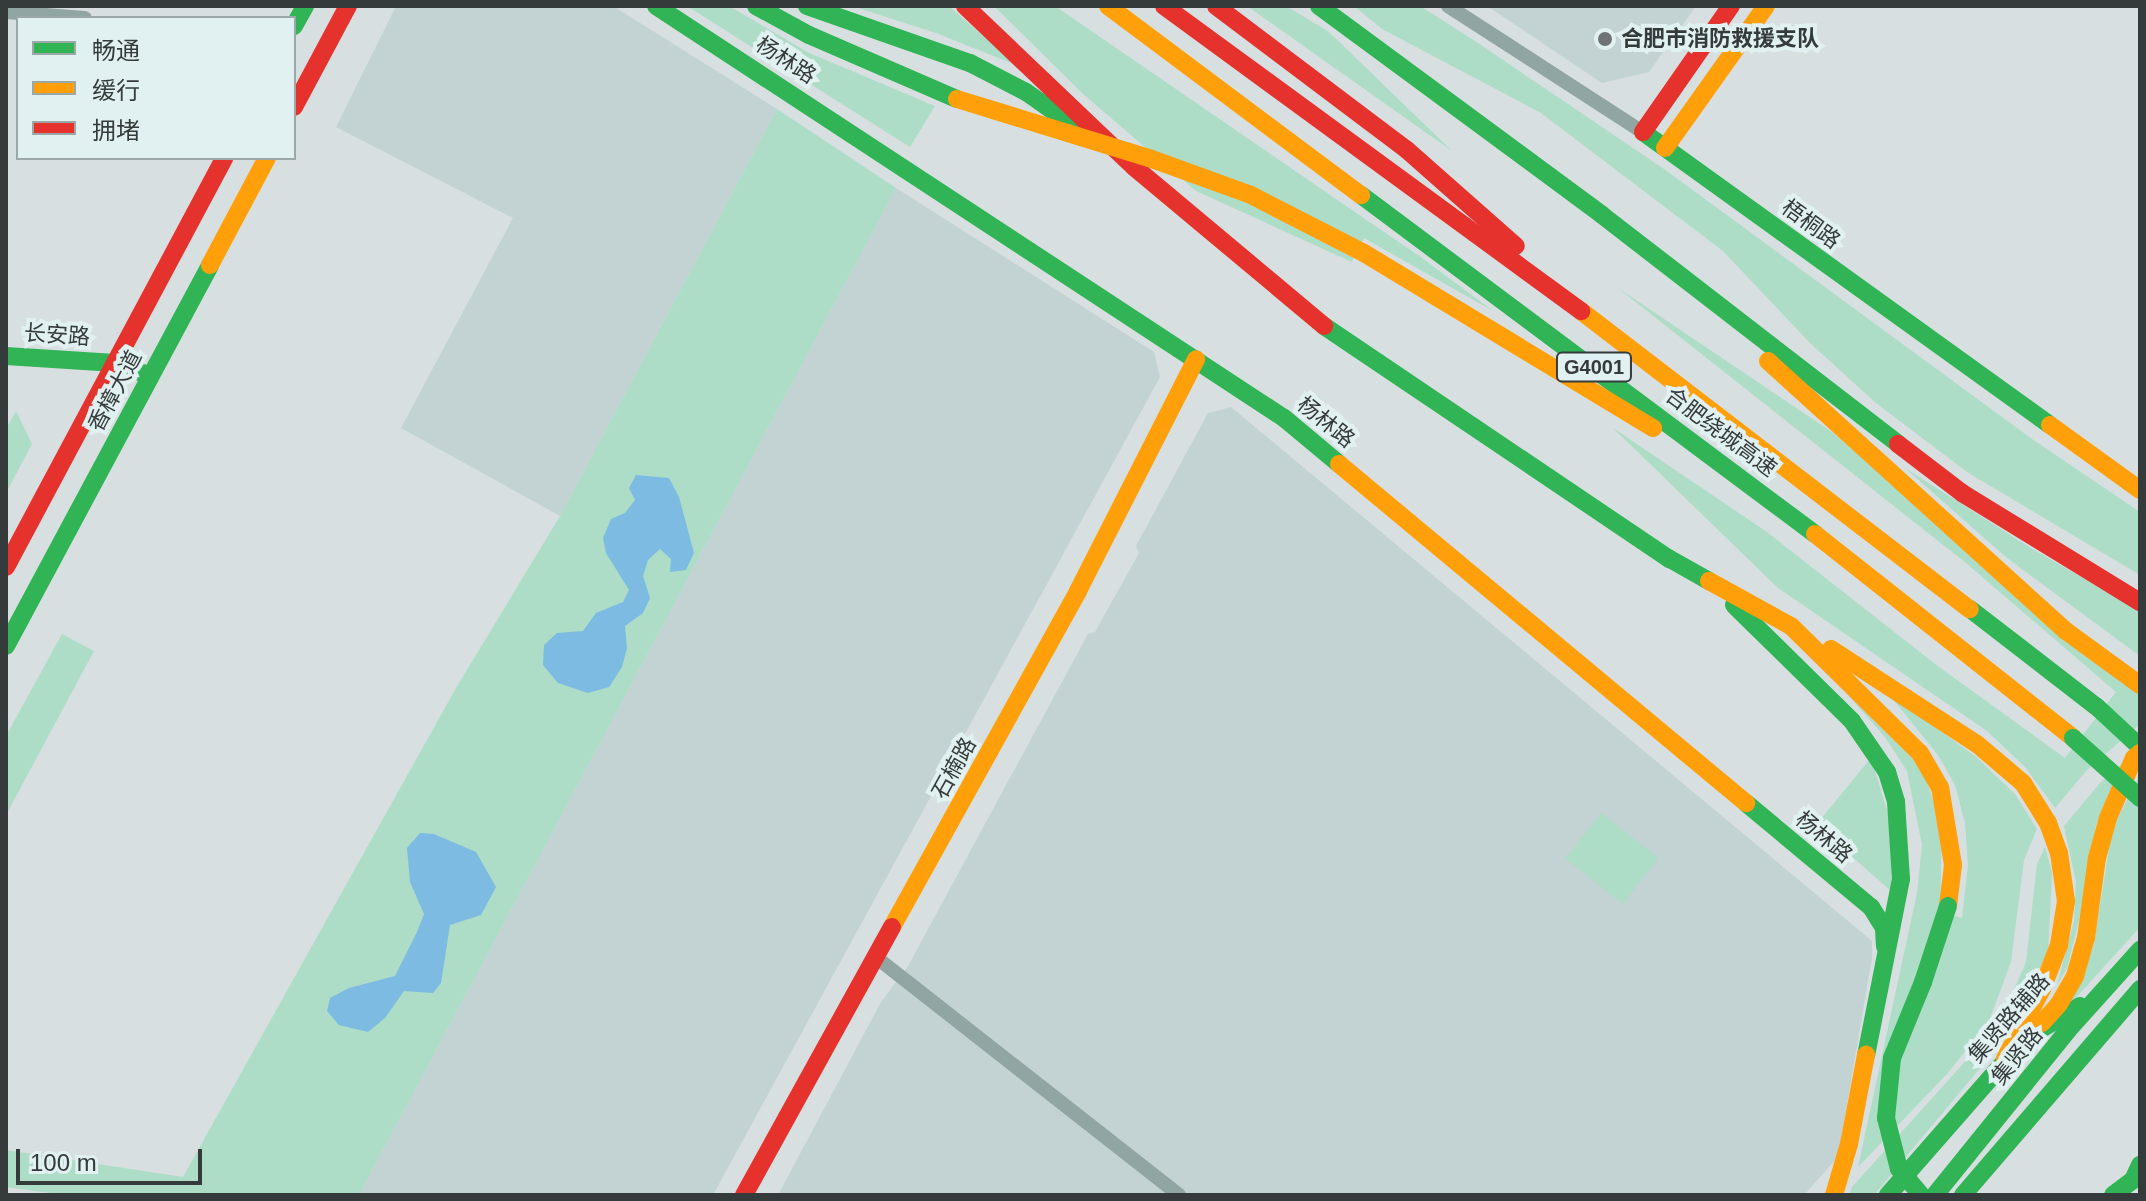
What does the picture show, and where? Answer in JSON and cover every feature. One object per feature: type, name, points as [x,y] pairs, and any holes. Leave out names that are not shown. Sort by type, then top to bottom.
[{"type":"main road","points":[[296,103],[348,6]]},
{"type":"main road","name":"杨林路","points":[[656,6],[1284,418],[1871,907],[1884,928],[1886,960]]},
{"type":"main road","points":[[756,6],[809,35],[957,99],[1149,158],[1251,195],[1364,253],[1766,496]]},
{"type":"main road","points":[[807,6],[970,63],[1026,92],[1134,167]]},
{"type":"main road","points":[[965,6],[1134,167],[1324,326],[1670,559],[1847,658],[1977,744],[2023,783],[2048,823],[2059,853],[2066,901],[2059,945],[2042,989],[2005,1059]]},
{"type":"main road","name":"合肥绕城高速","points":[[1108,6],[1766,496],[2073,738],[2140,798]]},
{"type":"main road","name":"合肥绕城高速","points":[[1164,6],[1622,341],[2097,707],[2140,747]]},
{"type":"main road","points":[[1216,6],[1407,150],[1622,341]]},
{"type":"main road","points":[[1319,6],[1602,215],[1962,493],[2140,602]]},
{"type":"main road","points":[[1643,132],[1731,6]]},
{"type":"main road","points":[[1665,148],[1766,6]]},
{"type":"main road","name":"梧桐路","points":[[1643,132],[2140,490]]},
{"type":"main road","name":"香樟大道","points":[[6,567],[223,160]]},
{"type":"main road","name":"香樟大道","points":[[6,646],[266,160]]},
{"type":"main road","points":[[1721,309],[1783,376],[2066,631],[2140,685]]},
{"type":"main road","name":"长安路","points":[[6,356],[115,363],[150,376]]},
{"type":"main road","name":"石楠路","points":[[744,1195],[1078,591],[1196,359]]},
{"type":"main road","points":[[1710,580],[1852,721],[1887,772],[1901,837],[1901,879],[1886,960],[1849,1144],[1834,1195]]},
{"type":"main road","points":[[1791,626],[1920,753],[1940,787],[1953,865],[1948,906],[1923,982],[1892,1058],[1886,1118],[1899,1169],[1921,1195]]},
{"type":"main road","name":"集贤路辅路","points":[[1888,1195],[2005,1059],[2059,1004],[2075,976],[2086,938],[2097,858],[2108,818],[2134,758],[2140,753]]},
{"type":"main road","name":"集贤路","points":[[1935,1195],[2140,950]]},
{"type":"main road","points":[[1963,1195],[2140,989]]},
{"type":"main road","points":[[2031,1035],[2100,995]]},
{"type":"main road","points":[[2120,1013],[2140,997]]},
{"type":"main road","points":[[2113,1195],[2133,1180],[2140,1165]]},
{"type":"street","name":"梧桐路","points":[[1448,6],[1643,132]]},
{"type":"street","points":[[6,12],[59,16]]},
{"type":"street","points":[[877,958],[1179,1195]]},
{"type":"shaded area","points":[[396,6],[613,6],[777,109],[560,516],[401,428],[513,218],[336,127]]},
{"type":"shaded area","name":"合肥市消防救援支队","points":[[1487,6],[1696,6],[1649,72],[1602,83]]},
{"type":"shaded area","points":[[896,188],[1154,352],[1160,377],[713,1195],[359,1195]]},
{"type":"shaded area","points":[[1231,407],[1872,941],[1872,958],[1838,1157],[1804,1195],[778,1195],[881,1002],[908,966],[1088,634],[1095,632],[1139,553],[1136,546],[1208,413]]},
{"type":"green space","points":[[687,6],[729,6],[809,53],[935,106],[910,147]]},
{"type":"green space","points":[[852,6],[949,6],[1016,65],[936,33]]},
{"type":"green space","points":[[994,6],[1055,6],[1422,258],[1493,311],[1364,238],[1352,262],[1196,191],[1082,93]]},
{"type":"green space","points":[[1247,6],[1286,6],[1329,32],[1452,151]]},
{"type":"green space","points":[[1354,6],[1420,6],[1475,41],[1664,169],[2032,439],[2140,512],[2140,575],[1967,472],[1876,403],[1811,344],[1723,251],[1541,113],[1382,29]]},
{"type":"green space","points":[[777,109],[896,188],[359,1195],[65,1195],[6,1187],[6,1150],[183,1177],[456,688],[560,516]]},
{"type":"green space","points":[[1618,288],[1832,432],[2140,691],[2140,724],[2086,771],[2055,808],[2025,767],[1987,731],[1778,588],[1613,428],[1767,532],[1939,667],[2065,758],[2116,692],[1966,563]]},
{"type":"green space","points":[[16,411],[32,444],[6,493],[6,429]]},
{"type":"green space","points":[[1905,468],[2034,550],[2140,611],[2140,656],[2007,558]]},
{"type":"green space","points":[[62,634],[94,651],[6,815],[6,736]]},
{"type":"green space","points":[[1840,686],[1923,769],[1942,829],[1940,912],[1962,918],[1968,865],[1965,823],[1955,785],[1938,755],[1888,693],[1975,756],[2015,794],[2037,829],[2024,860],[2011,962],[1989,1021],[1947,1074],[1858,1167],[1917,893],[1922,845],[1907,771],[1885,737]]},
{"type":"green space","points":[[1871,758],[1893,830],[1891,891],[1816,825]]},
{"type":"green space","points":[[2124,762],[2096,825],[2079,920],[2067,968],[2057,985],[2074,921],[2076,882],[2064,826],[2100,783]]},
{"type":"green space","points":[[2140,774],[2140,927],[2063,1012],[2081,982],[2094,944],[2112,830]]},
{"type":"green space","points":[[1601,813],[1659,858],[1623,904],[1565,859]]},
{"type":"green space","points":[[2045,847],[2052,872],[2048,953],[2006,1037],[1874,1195],[1849,1195],[1852,1187],[1999,1024],[2026,962],[2037,864]]},
{"type":"water","points":[[636,475],[669,478],[679,497],[694,553],[686,570],[670,572],[671,559],[660,549],[648,560],[643,576],[650,598],[643,613],[625,626],[627,648],[622,667],[609,687],[588,693],[558,683],[543,665],[544,645],[557,633],[583,631],[596,613],[623,602],[629,590],[606,553],[603,538],[611,519],[625,513],[635,500],[629,488]]},
{"type":"water","points":[[420,833],[434,834],[476,852],[496,887],[481,915],[450,925],[441,983],[433,993],[404,991],[385,1018],[368,1032],[339,1025],[327,1011],[330,998],[349,988],[395,976],[417,932],[424,914],[410,882],[407,848]]},
{"type":"traffic: fast","points":[[296,22],[305,6]]},
{"type":"traffic: fast","points":[[656,6],[1284,418],[1339,464]]},
{"type":"traffic: fast","points":[[756,6],[809,35],[957,99]]},
{"type":"traffic: fast","points":[[807,6],[970,63],[1026,92],[1080,130]]},
{"type":"traffic: fast","points":[[1319,6],[1602,215],[1898,444]]},
{"type":"traffic: fast","points":[[1643,132],[2050,425]]},
{"type":"traffic: fast","points":[[1361,195],[1815,534]]},
{"type":"traffic: fast","points":[[6,646],[210,265]]},
{"type":"traffic: fast","points":[[1324,326],[1670,559],[1709,581]]},
{"type":"traffic: fast","points":[[6,356],[115,363],[150,376]]},
{"type":"traffic: fast","points":[[1734,605],[1852,721],[1887,772],[1896,802],[1901,879],[1866,1055]]},
{"type":"traffic: fast","points":[[1970,609],[2097,707],[2140,747]]},
{"type":"traffic: fast","points":[[2073,738],[2140,798]]},
{"type":"traffic: fast","points":[[1746,803],[1871,907],[1884,928],[1885,946]]},
{"type":"traffic: fast","points":[[1921,1195],[1899,1169],[1886,1118],[1892,1058],[1923,982],[1948,906]]},
{"type":"traffic: fast","points":[[1935,1195],[2068,1030],[2140,950]]},
{"type":"traffic: fast","points":[[1963,1195],[2140,989]]},
{"type":"traffic: fast","points":[[2031,1035],[2080,1006]]},
{"type":"traffic: fast","points":[[1888,1195],[2015,1050]]},
{"type":"traffic: fast","points":[[2113,1195],[2133,1180],[2140,1165]]},
{"type":"traffic: slow","points":[[1108,6],[1361,195]]},
{"type":"traffic: slow","points":[[1665,148],[1766,6]]},
{"type":"traffic: slow","points":[[957,99],[1149,158],[1251,195],[1364,253]]},
{"type":"traffic: slow","points":[[210,265],[266,160]]},
{"type":"traffic: slow","points":[[1364,253],[1653,428]]},
{"type":"traffic: slow","points":[[1581,311],[1970,609]]},
{"type":"traffic: slow","points":[[892,927],[1078,591],[1196,359]]},
{"type":"traffic: slow","points":[[1768,361],[2066,631],[2140,685]]},
{"type":"traffic: slow","points":[[2050,425],[2140,490]]},
{"type":"traffic: slow","points":[[1339,464],[1746,803]]},
{"type":"traffic: slow","points":[[1815,534],[2073,738]]},
{"type":"traffic: slow","points":[[1709,581],[1791,626],[1920,753],[1940,787],[1953,865],[1948,906]]},
{"type":"traffic: slow","points":[[1831,649],[1977,744],[2023,783],[2048,823],[2059,853],[2066,901],[2059,945],[2042,989],[2005,1059]]},
{"type":"traffic: slow","points":[[2042,1023],[2059,1004],[2075,976],[2086,938],[2097,858],[2108,818],[2134,758],[2140,753]]},
{"type":"traffic: slow","points":[[1834,1195],[1849,1144],[1866,1055]]},
{"type":"traffic: jam","points":[[296,103],[348,6]]},
{"type":"traffic: jam","points":[[965,6],[1134,167],[1324,326]]},
{"type":"traffic: jam","points":[[1164,6],[1581,311]]},
{"type":"traffic: jam","points":[[1216,6],[1407,150],[1516,246]]},
{"type":"traffic: jam","points":[[1643,132],[1731,6]]},
{"type":"traffic: jam","points":[[6,567],[223,160]]},
{"type":"traffic: jam","points":[[1898,444],[1962,493],[2140,602]]},
{"type":"traffic: jam","points":[[744,1195],[892,927]]},
{"type":"place","name":"合肥市消防救援支队","points":[[1605,39]]}]
